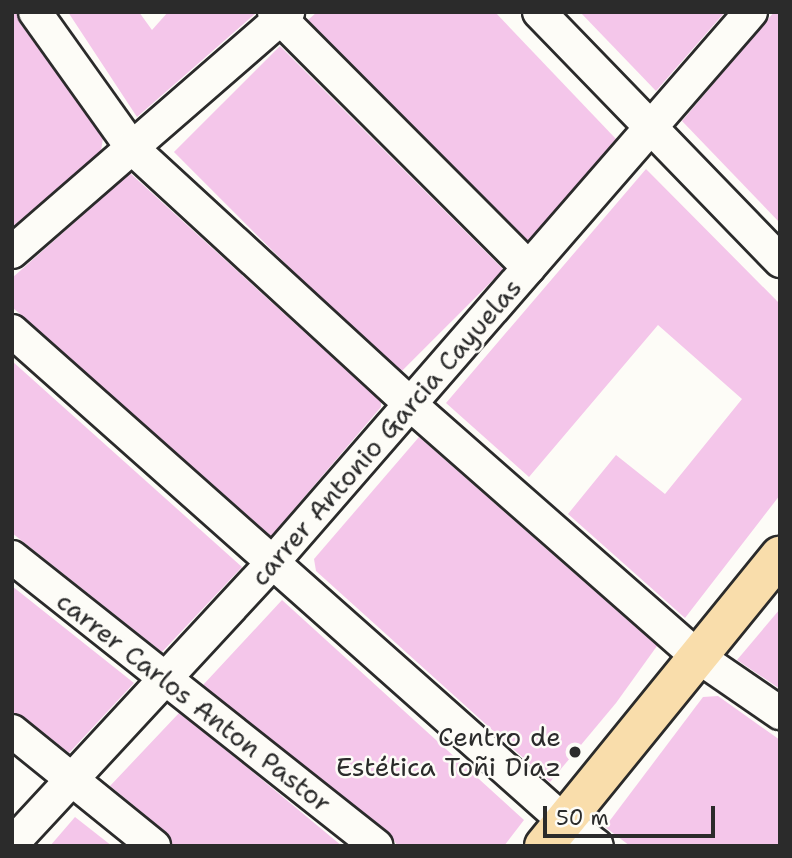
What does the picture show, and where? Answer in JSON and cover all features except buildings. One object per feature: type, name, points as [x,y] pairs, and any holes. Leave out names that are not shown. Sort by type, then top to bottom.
[{"type":"main road","points":[[554,833],[780,556]]},
{"type":"street","points":[[35,12],[132,148],[410,404],[698,656],[780,713]]},
{"type":"street","points":[[539,12],[780,261]]},
{"type":"street","name":"carrer Antonio Garcia Cayuelas","points":[[12,844],[272,563],[751,12]]},
{"type":"street","points":[[12,252],[280,15],[529,268]]},
{"type":"street","points":[[12,331],[272,563],[554,833],[597,846]]},
{"type":"street","name":"carrer Carlos Anton Pastor","points":[[12,557],[376,846]]},
{"type":"street","points":[[12,731],[154,846]]},
{"type":"place","name":"Centro de Estética Toñi Díaz","points":[[575,752]]}]
